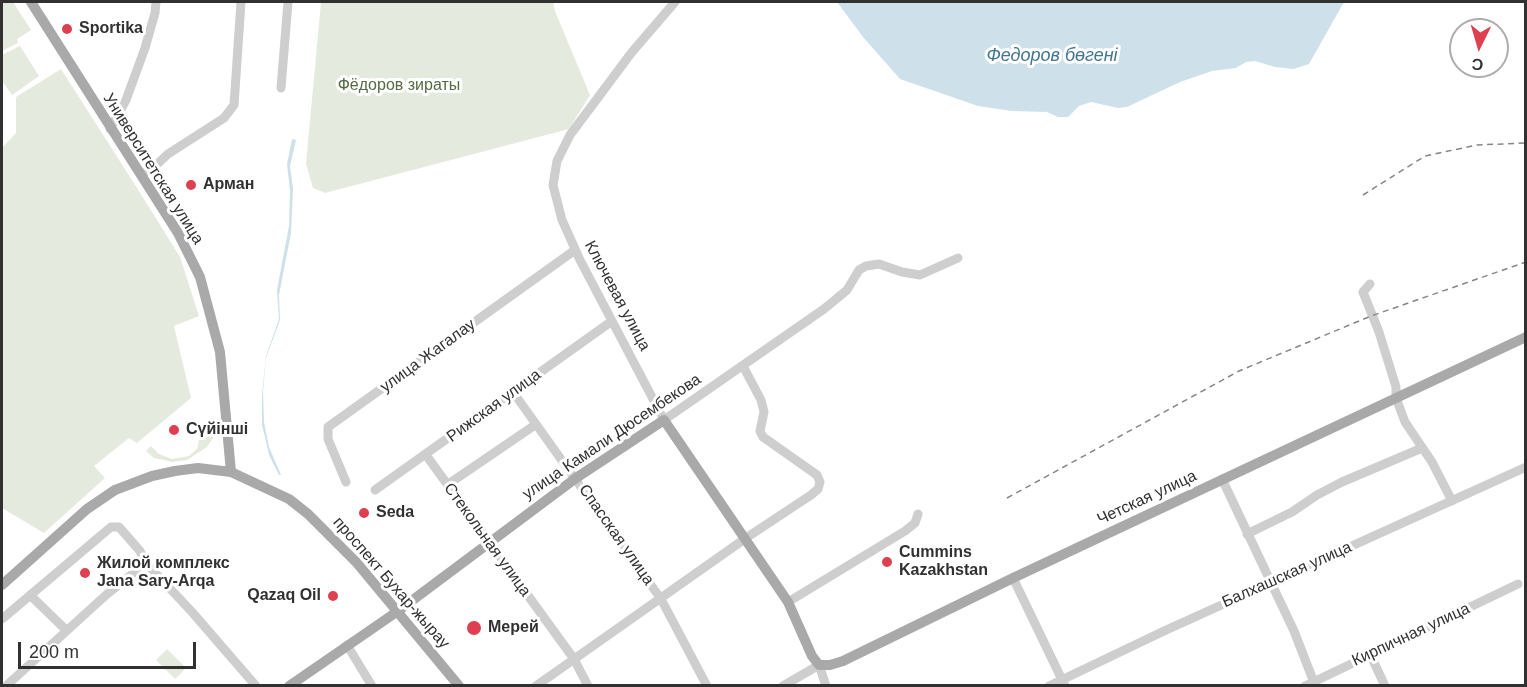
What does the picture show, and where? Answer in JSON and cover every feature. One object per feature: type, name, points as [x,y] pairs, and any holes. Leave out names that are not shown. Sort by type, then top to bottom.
[{"type":"main road","name":"Университетская улица","points":[[31,2],[178,233],[200,277],[220,352],[231,472]]},
{"type":"main road","name":"Четская улица","points":[[819,665],[830,665],[843,661],[1013,578],[1526,337]]},
{"type":"main road","name":"улица Камали Дюсембекова","points":[[289,686],[398,610],[576,478],[664,420]]},
{"type":"main road","name":"Ключевая улица","points":[[664,420],[746,537],[788,602],[812,656],[819,665]]},
{"type":"main road","name":"проспект Бухар-жырау","points":[[2,585],[87,509],[115,490],[152,476],[175,471],[198,468],[231,472],[289,499],[308,513],[357,563],[459,686]]},
{"type":"street","points":[[110,129],[126,100],[145,48],[155,14],[156,2]]},
{"type":"street","points":[[141,175],[153,168],[168,154],[224,118],[234,105],[241,2]]},
{"type":"street","points":[[281,88],[288,2]]},
{"type":"street","name":"Ключевая улица","points":[[664,420],[575,250],[561,220],[553,185],[557,161],[570,135],[632,52],[675,2]]},
{"type":"street","name":"улица Жагалау","points":[[346,482],[328,440],[328,427],[575,250]]},
{"type":"street","name":"улица Камали Дюсембекова","points":[[664,420],[824,309],[847,290],[858,270],[879,264],[920,275],[958,258]]},
{"type":"street","points":[[1370,284],[1363,292],[1379,332],[1396,387],[1396,398],[1405,422],[1432,462],[1452,501]]},
{"type":"street","name":"Рижская улица","points":[[375,490],[612,321]]},
{"type":"street","points":[[536,686],[746,537],[818,489],[820,482],[810,469],[770,444],[763,437],[760,431],[764,412],[761,400],[744,366]]},
{"type":"street","name":"Спасская улица","points":[[513,392],[661,599],[707,686]]},
{"type":"street","points":[[447,485],[535,425]]},
{"type":"street","points":[[1247,534],[1292,512],[1342,482],[1422,448]]},
{"type":"street","name":"Стекольная улица","points":[[426,455],[574,659],[588,686]]},
{"type":"street","name":"Балхашская улица","points":[[1049,686],[1064,682],[1270,583],[1526,467]]},
{"type":"street","points":[[1222,480],[1294,631],[1311,684]]},
{"type":"street","points":[[788,602],[905,531],[915,523],[918,514]]},
{"type":"street","points":[[2,619],[111,527],[118,527],[140,551],[146,563],[256,686]]},
{"type":"street","points":[[6,686],[66,630],[146,563]]},
{"type":"street","points":[[1013,578],[1064,682]]},
{"type":"street","name":"Кирпичная улица","points":[[1311,684],[1518,585]]},
{"type":"street","points":[[30,595],[66,630]]},
{"type":"street","points":[[347,645],[372,686]]},
{"type":"street","points":[[1370,654],[1385,686]]},
{"type":"street","name":"Ключевая улица","points":[[819,665],[826,686]]},
{"type":"street","name":"Четская улица","points":[[783,686],[819,665]]},
{"type":"green space","points":[[2,2],[13,2],[31,30],[17,39],[18,43],[2,51]]},
{"type":"green space","name":"Фёдоров зираты","points":[[321,2],[553,2],[590,95],[569,129],[325,193],[313,188],[306,164]]},
{"type":"green space","points":[[20,46],[39,76],[12,95],[2,81],[2,55]]},
{"type":"green space","points":[[61,69],[180,257],[199,316],[174,326],[191,398],[137,443],[129,438],[94,466],[105,478],[44,533],[2,508],[2,148],[16,133],[16,97]]},
{"type":"green space","points":[[216,423],[213,438],[207,447],[187,460],[172,462],[154,458],[146,451],[151,446],[159,454],[172,459],[189,456],[197,449],[202,428]]},
{"type":"green space","points":[[167,649],[186,668],[175,679],[156,660]]},
{"type":"water","name":"Федоров бөгені","points":[[837,2],[1344,2],[1309,64],[1293,69],[1255,61],[1246,62],[1236,68],[1212,71],[1180,82],[1127,107],[1118,108],[1091,102],[1079,106],[1068,117],[1058,117],[1047,112],[1012,111],[978,106],[900,79],[863,37]]},
{"type":"water","points":[[292,139],[296,140],[290,166],[293,188],[291,233],[279,295],[280,320],[266,358],[263,392],[264,422],[269,447],[281,475],[279,475],[269,455],[262,425],[262,395],[266,356],[279,319],[277,290],[289,226],[290,191],[287,164]]},
{"type":"railway","points":[[1363,195],[1425,156],[1477,145],[1526,143]]},
{"type":"railway","points":[[1007,498],[1239,371],[1371,316],[1526,262]]},
{"type":"place","name":"Sportika","points":[[67,29]]},
{"type":"place","name":"Арман","points":[[191,185]]},
{"type":"place","name":"Сүйінші","points":[[174,430]]},
{"type":"place","name":"Seda","points":[[364,513]]},
{"type":"place","name":"Cummins Kazakhstan","points":[[887,562]]},
{"type":"place","name":"Жилой комплекс Jana Sary-Arqa","points":[[85,573]]},
{"type":"place","name":"Qazaq Oil","points":[[333,596]]},
{"type":"place","name":"Мерей","points":[[474,628]]}]
